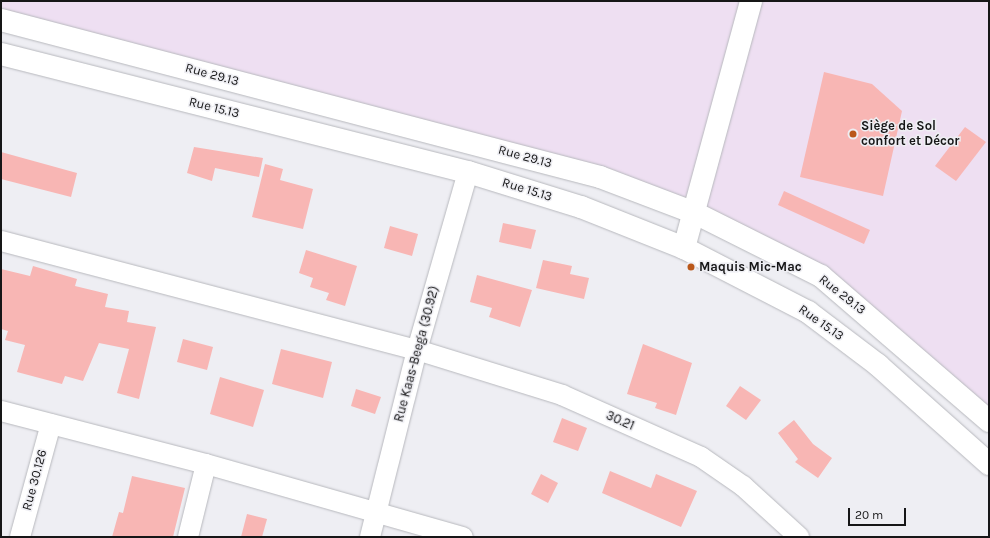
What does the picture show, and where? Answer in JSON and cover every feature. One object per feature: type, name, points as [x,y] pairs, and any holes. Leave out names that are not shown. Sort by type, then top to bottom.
[{"type":"main road","points":[[684,248],[695,213],[751,1]]},
{"type":"main road","name":"Rue 29.13","points":[[1,20],[600,177],[695,213],[821,276],[989,421]]},
{"type":"main road","name":"Rue 15.13","points":[[1,54],[468,172],[581,207],[684,248],[808,312],[878,365],[989,464]]},
{"type":"street","name":"Rue Kaas-Beega (30.92)","points":[[370,537],[417,350],[468,172]]},
{"type":"street","name":"30.21","points":[[1,242],[417,350],[562,395],[701,457],[743,486],[799,537]]},
{"type":"street","points":[[1,411],[206,464],[377,511],[463,537]]},
{"type":"street","name":"Rue 30.126","points":[[20,537],[51,424]]},
{"type":"street","points":[[188,537],[206,464]]},
{"type":"shaded area","points":[[1,1],[989,1],[989,431],[821,276],[695,213],[1,23]]},
{"type":"building","points":[[824,72],[872,84],[902,111],[883,196],[800,177]]},
{"type":"building","points":[[965,127],[986,142],[956,181],[935,166]]},
{"type":"building","points":[[194,147],[263,158],[259,177],[215,168],[212,181],[187,173]]},
{"type":"building","points":[[1,152],[77,173],[71,197],[1,179]]},
{"type":"building","points":[[265,164],[283,169],[280,180],[313,189],[303,229],[252,217]]},
{"type":"building","points":[[784,191],[870,230],[864,244],[778,205]]},
{"type":"building","points":[[503,223],[536,230],[531,249],[499,242]]},
{"type":"building","points":[[390,226],[418,234],[412,256],[384,248]]},
{"type":"building","points":[[306,250],[357,266],[345,306],[326,300],[329,293],[310,287],[313,278],[299,273]]},
{"type":"building","points":[[543,260],[572,266],[570,274],[589,278],[584,299],[536,288]]},
{"type":"building","points":[[33,266],[77,279],[75,286],[108,294],[105,307],[129,311],[127,322],[156,327],[139,399],[117,393],[129,349],[99,343],[83,381],[65,376],[62,384],[17,372],[25,345],[5,340],[8,331],[1,329],[1,269],[30,276]]},
{"type":"building","points":[[477,275],[532,290],[520,327],[489,317],[492,308],[470,302]]},
{"type":"building","points":[[183,339],[213,347],[207,370],[177,362]]},
{"type":"building","points":[[643,344],[692,363],[676,415],[655,408],[657,403],[627,394]]},
{"type":"building","points":[[281,349],[332,362],[323,398],[272,384]]},
{"type":"building","points":[[220,377],[264,390],[253,427],[210,414]]},
{"type":"building","points":[[740,386],[761,400],[746,420],[726,406]]},
{"type":"building","points":[[356,389],[381,397],[375,414],[351,406]]},
{"type":"building","points":[[562,418],[587,428],[578,451],[553,442]]},
{"type":"building","points":[[794,420],[813,444],[832,458],[818,478],[795,462],[798,459],[778,433]]},
{"type":"building","points":[[610,471],[651,488],[656,474],[697,491],[681,527],[602,493]]},
{"type":"building","points":[[541,474],[558,483],[548,503],[531,494]]},
{"type":"building","points":[[132,476],[185,488],[173,537],[112,537],[119,512],[123,513]]},
{"type":"building","points":[[247,514],[267,519],[262,537],[241,537]]},
{"type":"place","name":"Siège de Sol confort et Décor","points":[[853,134]]},
{"type":"place","name":"Maquis Mic-Mac","points":[[691,267]]}]
